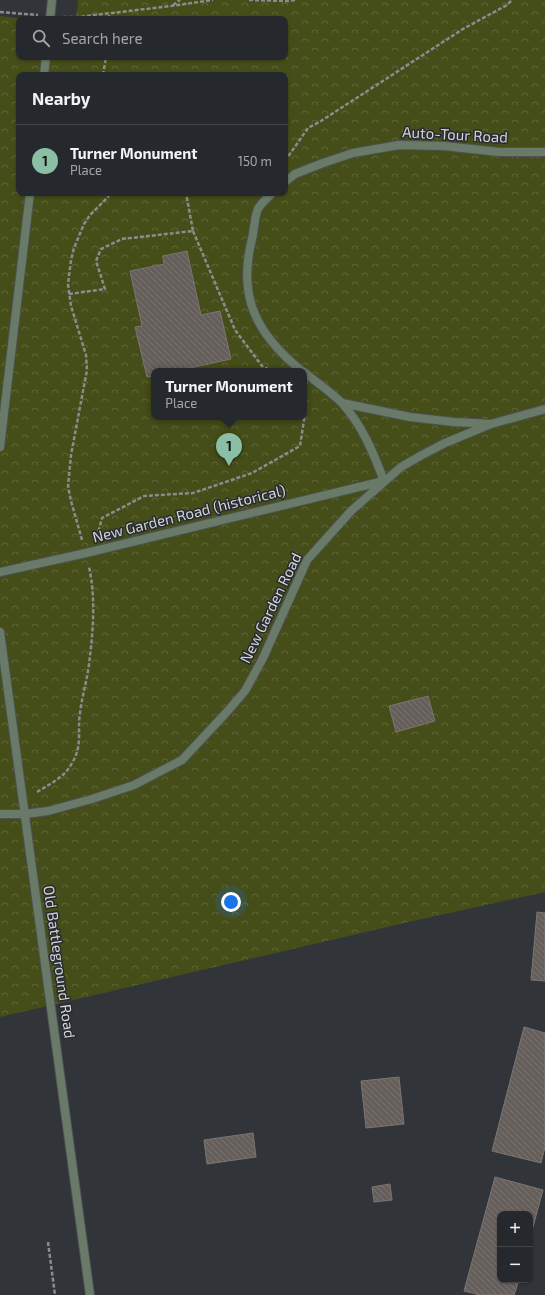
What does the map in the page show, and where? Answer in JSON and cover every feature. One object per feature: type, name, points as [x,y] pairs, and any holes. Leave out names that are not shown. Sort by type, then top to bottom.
[{"type":"street","points":[[50,16],[52,0]]},
{"type":"street","points":[[44,72],[46,60]]},
{"type":"street","name":"Auto-Tour Road","points":[[288,180],[295,174],[323,162],[353,153],[398,145],[444,146],[499,152],[545,152]]},
{"type":"street","points":[[0,447],[30,196]]},
{"type":"street","points":[[269,196],[257,210],[248,253],[246,279],[253,309],[265,333],[279,351],[298,368]]},
{"type":"street","points":[[307,375],[342,403],[368,442],[384,481]]},
{"type":"street","points":[[342,403],[410,417],[491,424]]},
{"type":"street","name":"New Garden Road","points":[[25,814],[48,812],[134,785],[182,760],[225,714],[244,691],[263,658],[307,560],[351,511],[401,467],[422,454],[491,424],[545,409]]},
{"type":"street","name":"New Garden Road (historical)","points":[[0,572],[384,481]]},
{"type":"street","name":"Old Battleground Road","points":[[0,632],[90,1295]]},
{"type":"street","points":[[0,814],[25,814]]},
{"type":"path","points":[[171,6],[180,0]]},
{"type":"path","points":[[86,16],[213,0]]},
{"type":"path","points":[[249,0],[295,0]]},
{"type":"path","points":[[288,157],[308,128],[334,113],[463,29],[507,5],[512,0]]},
{"type":"path","points":[[0,12],[40,16]]},
{"type":"path","points":[[104,72],[106,60]]},
{"type":"path","points":[[37,792],[64,775],[77,754],[80,740],[79,715],[89,664],[93,617],[89,552],[68,486],[71,455],[87,370],[86,355],[75,319],[68,284],[71,260],[78,237],[90,215],[108,196]]},
{"type":"path","points":[[186,196],[192,231],[235,330],[262,366],[266,368]]},
{"type":"path","points":[[69,294],[105,289],[96,261],[101,249],[122,239],[192,231]]},
{"type":"path","points":[[89,552],[102,518],[144,496],[193,493],[252,474],[300,446],[304,420]]},
{"type":"path","points":[[48,1242],[55,1295]]},
{"type":"green space","points":[[78,0],[545,0],[545,892],[413,921],[0,1017],[0,16],[16,18],[16,60],[288,60],[288,16],[76,16]]},
{"type":"building","points":[[187,251],[201,315],[220,311],[231,359],[190,368],[151,368],[151,376],[147,377],[135,327],[142,326],[130,271],[164,264],[163,256]]},
{"type":"building","points":[[428,696],[435,721],[396,732],[389,706]]},
{"type":"building","points":[[537,912],[545,913],[545,981],[531,980]]},
{"type":"building","points":[[524,1027],[545,1033],[545,1147],[541,1163],[492,1151]]},
{"type":"building","points":[[399,1077],[404,1124],[366,1128],[361,1081]]},
{"type":"building","points":[[253,1133],[256,1157],[207,1164],[204,1140]]},
{"type":"building","points":[[495,1177],[543,1190],[533,1227],[533,1211],[497,1211],[497,1283],[518,1283],[514,1295],[480,1295],[464,1291]]},
{"type":"building","points":[[390,1184],[392,1200],[374,1202],[372,1187]]},
{"type":"place","name":"Turner Monument","points":[[229,466]]}]
